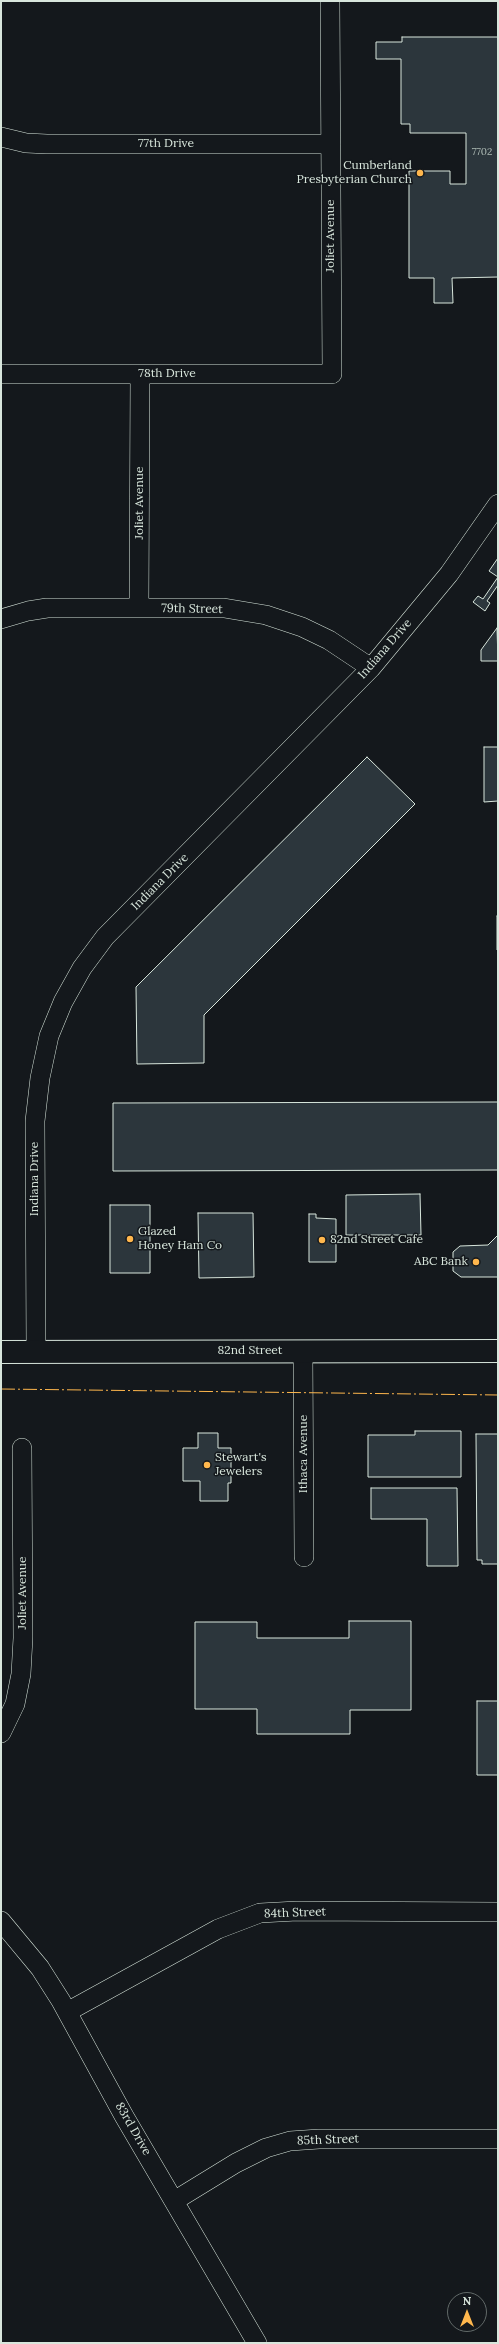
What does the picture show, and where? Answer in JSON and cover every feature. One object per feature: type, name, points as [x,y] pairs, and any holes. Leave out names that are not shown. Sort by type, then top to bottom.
[{"type":"main road","name":"82nd Street","points":[[1,1352],[498,1351]]},
{"type":"street","name":"Joliet Avenue","points":[[330,1],[332,374]]},
{"type":"street","name":"77th Drive","points":[[1,138],[26,143],[47,144],[331,144]]},
{"type":"street","name":"78th Drive","points":[[1,374],[332,374]]},
{"type":"street","name":"Joliet Avenue","points":[[139,608],[140,374]]},
{"type":"street","name":"Indiana Drive","points":[[36,1352],[35,1121],[40,1078],[48,1043],[63,1002],[82,968],[105,938],[371,668],[449,574],[498,504]]},
{"type":"street","name":"79th Street","points":[[1,619],[28,611],[47,608],[224,608],[266,615],[302,627],[316,633],[371,668]]},
{"type":"street","name":"Ithaca Avenue","points":[[303,1352],[304,1557]]},
{"type":"street","name":"Joliet Avenue","points":[[1,1733],[15,1704],[21,1674],[23,1638],[22,1448]]},
{"type":"street","name":"84th Street","points":[[67,2012],[218,1929],[260,1913],[297,1911],[498,1912]]},
{"type":"street","name":"83rd Drive","points":[[1,1921],[40,1968],[67,2012],[174,2201],[257,2343]]},
{"type":"street","name":"85th Street","points":[[174,2201],[236,2163],[266,2148],[290,2141],[319,2139],[498,2139]]},
{"type":"building","name":"Cumberland Presbyterian Church","points":[[402,37],[498,37],[498,277],[452,278],[453,303],[434,303],[434,278],[409,278],[409,171],[450,171],[450,184],[466,184],[466,133],[410,133],[410,124],[401,124],[401,59],[376,59],[376,42],[402,42]]},
{"type":"building","points":[[498,558],[498,577],[489,571]]},
{"type":"building","points":[[498,577],[498,585],[487,601],[490,603],[485,611],[473,602],[478,596],[483,599]]},
{"type":"building","points":[[497,628],[498,661],[481,661],[481,650]]},
{"type":"building","points":[[484,747],[498,747],[498,801],[484,802]]},
{"type":"building","points":[[367,757],[415,804],[204,1015],[204,1063],[137,1064],[136,987]]},
{"type":"building","points":[[498,916],[498,950],[497,950]]},
{"type":"building","points":[[498,1102],[498,1170],[113,1171],[113,1103]]},
{"type":"building","points":[[420,1194],[421,1235],[346,1235],[346,1195]]},
{"type":"building","name":"Glazed Honey Ham Co","points":[[110,1205],[150,1205],[150,1273],[110,1273]]},
{"type":"building","points":[[198,1213],[253,1213],[254,1277],[199,1278]]},
{"type":"building","name":"82nd Street Cafe","points":[[309,1214],[316,1214],[316,1218],[336,1219],[336,1262],[309,1262]]},
{"type":"building","name":"ABC Bank","points":[[498,1235],[498,1277],[461,1277],[453,1271],[453,1252],[460,1246],[488,1245]]},
{"type":"building","points":[[415,1431],[461,1431],[461,1477],[368,1477],[368,1435],[415,1435]]},
{"type":"building","name":"Stewart's Jewelers","points":[[198,1433],[218,1433],[218,1448],[231,1448],[231,1483],[228,1483],[228,1501],[200,1501],[200,1481],[183,1481],[183,1448],[198,1448]]},
{"type":"building","points":[[476,1434],[498,1434],[498,1564],[482,1564],[482,1560],[477,1560]]},
{"type":"building","points":[[371,1488],[457,1488],[458,1566],[427,1566],[427,1519],[371,1519]]},
{"type":"building","points":[[349,1621],[411,1621],[411,1710],[350,1710],[350,1734],[257,1734],[257,1709],[195,1709],[195,1622],[257,1622],[257,1638],[349,1638]]},
{"type":"building","points":[[477,1701],[498,1701],[498,1775],[477,1775]]},
{"type":"power","points":[[1,1389],[498,1395]]},
{"type":"place","name":"Cumberland Presbyterian Church","points":[[420,173]]},
{"type":"place","name":"Glazed Honey Ham Co","points":[[130,1239]]},
{"type":"place","name":"82nd Street Cafe","points":[[322,1240]]},
{"type":"place","name":"ABC Bank","points":[[476,1262]]},
{"type":"place","name":"Stewart's Jewelers","points":[[207,1465]]}]
